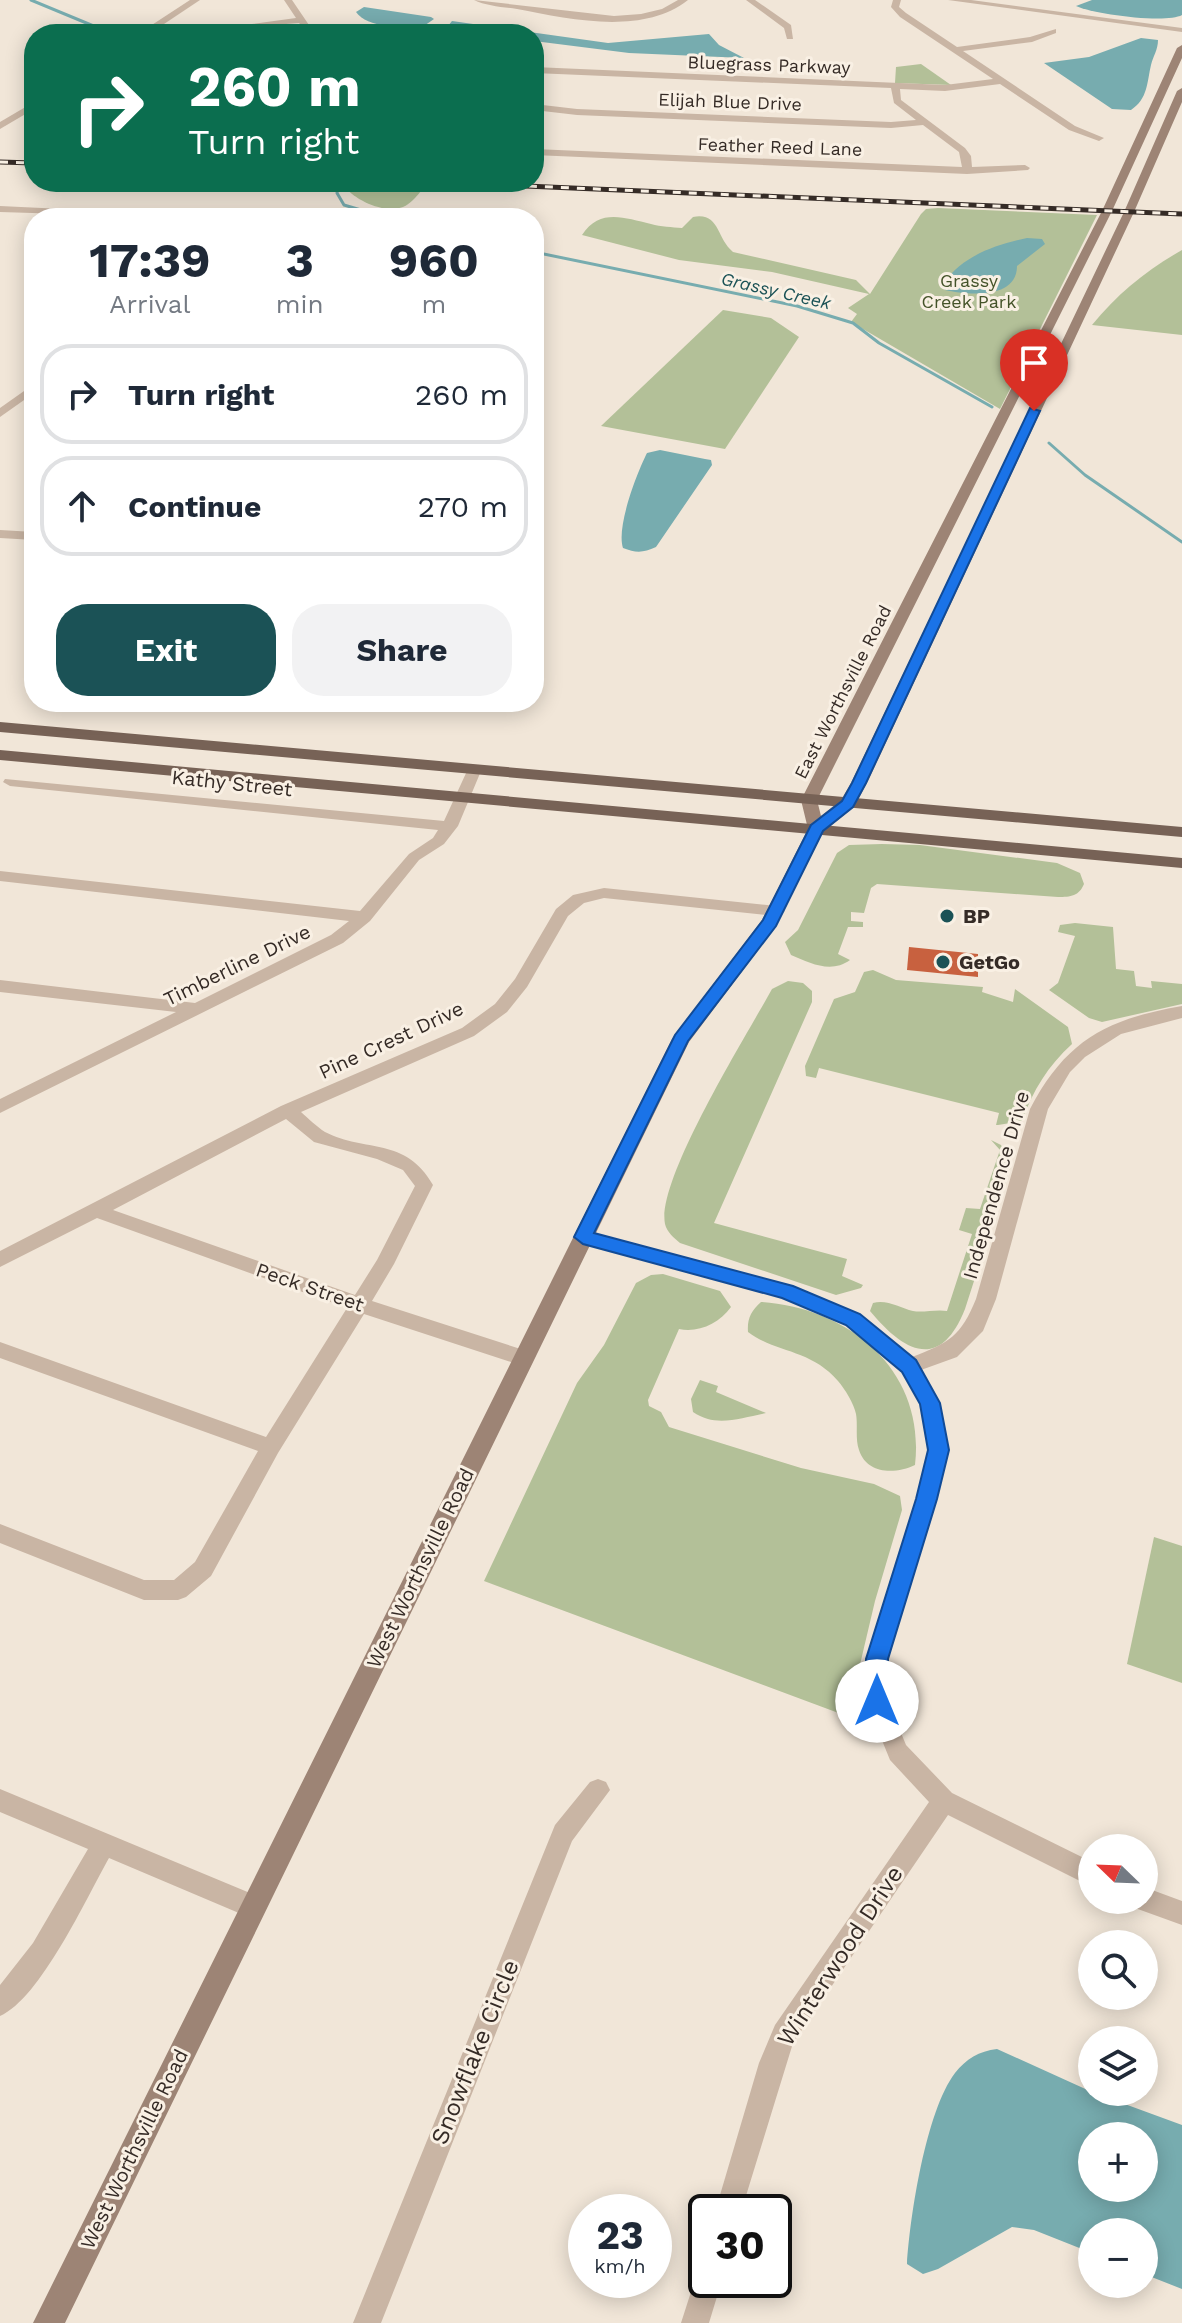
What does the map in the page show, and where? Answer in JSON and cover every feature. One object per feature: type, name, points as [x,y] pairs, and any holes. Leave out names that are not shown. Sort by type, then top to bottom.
[{"type":"main road","name":"East Worthsville Road","points":[[816,829],[809,800],[1107,211],[1182,48]]},
{"type":"main road","points":[[816,829],[848,803],[1129,212],[1182,91]]},
{"type":"main road","points":[[0,727],[1182,832]]},
{"type":"main road","points":[[0,755],[1182,863]]},
{"type":"main road","name":"West Worthsville Road","points":[[49,2323],[681,1039],[753,948],[777,911],[816,829]]},
{"type":"street","points":[[159,24],[196,0]]},
{"type":"street","points":[[288,0],[305,24]]},
{"type":"street","points":[[478,0],[629,19],[668,12],[684,0]]},
{"type":"street","points":[[750,0],[788,27],[790,37]]},
{"type":"street","points":[[897,0],[895,7],[899,12],[1072,128],[1099,138]]},
{"type":"street","points":[[952,0],[1182,30]]},
{"type":"street","points":[[259,24],[303,20]]},
{"type":"street","points":[[955,50],[1032,39],[1053,31]]},
{"type":"street","name":"Bluegrass Parkway","points":[[544,70],[955,88],[1002,81]]},
{"type":"street","points":[[895,86],[897,101],[962,150],[966,156],[967,171]]},
{"type":"street","name":"Elijah Blue Drive","points":[[544,108],[891,125],[925,122]]},
{"type":"street","points":[[0,126],[24,111]]},
{"type":"street","name":"Feather Reed Lane","points":[[544,152],[967,171],[1025,168]]},
{"type":"street","points":[[0,209],[24,210]]},
{"type":"street","points":[[0,414],[24,395]]},
{"type":"street","points":[[0,534],[24,535]]},
{"type":"street","name":"Timberline Drive","points":[[0,1107],[307,957],[337,939],[364,917],[414,857],[439,841],[450,826],[474,771]]},
{"type":"street","name":"Kathy Street","points":[[10,782],[450,826]]},
{"type":"street","points":[[0,876],[364,917]]},
{"type":"street","name":"Pine Crest Drive","points":[[0,1260],[287,1111],[468,1032],[501,1008],[521,983],[562,913],[579,899],[604,893],[777,911]]},
{"type":"street","points":[[0,986],[198,1009]]},
{"type":"street","name":"Independence Drive","points":[[909,1366],[950,1351],[973,1331],[986,1299],[1039,1109],[1048,1087],[1066,1062],[1106,1033],[1154,1015],[1182,1012]]},
{"type":"street","points":[[0,1533],[144,1590],[178,1590],[203,1569],[271,1447],[360,1305],[406,1225],[424,1185],[409,1165],[320,1137],[287,1111]]},
{"type":"street","name":"Peck Street","points":[[97,1211],[360,1305],[523,1358]]},
{"type":"street","points":[[583,1237],[786,1292],[853,1320],[909,1366],[930,1403],[939,1450],[927,1499],[877,1659],[877,1701],[898,1752],[944,1801],[1078,1868]]},
{"type":"street","points":[[0,1350],[271,1447]]},
{"type":"street","name":"Snowflake Circle","points":[[367,2323],[563,1833],[598,1790]]},
{"type":"street","points":[[0,1800],[253,1907]]},
{"type":"street","name":"Winterwood Drive","points":[[733,2194],[772,2063],[784,2034],[944,1801]]},
{"type":"street","points":[[0,2003],[11,1995],[37,1957],[103,1845]]},
{"type":"street","points":[[1158,1904],[1182,1913]]},
{"type":"street","points":[[695,2323],[703,2298]]},
{"type":"green space","points":[[921,64],[951,85],[895,83],[896,67]]},
{"type":"green space","points":[[350,192],[420,192],[406,206],[399,208],[371,205]]},
{"type":"green space","name":"Grassy Creek Park","points":[[926,209],[1097,215],[1000,409],[851,322],[857,314],[848,308],[869,294],[772,272],[679,260],[582,235],[605,218],[682,228],[693,217],[702,216],[713,222],[733,252],[856,280],[870,294],[921,214]]},
{"type":"green space","points":[[1182,250],[1182,335],[1092,325],[1133,283]]},
{"type":"green space","points":[[723,310],[771,318],[799,337],[725,449],[601,426]]},
{"type":"green space","points":[[849,845],[920,845],[1057,863],[1080,873],[1084,884],[1074,895],[1058,897],[877,884],[871,888],[864,913],[851,912],[851,921],[863,922],[863,927],[848,927],[838,954],[850,960],[828,967],[791,955],[785,942],[798,930],[837,853]]},
{"type":"green space","points":[[1075,923],[1113,927],[1116,969],[1134,971],[1136,986],[1152,988],[1151,981],[1182,984],[1182,1004],[1102,1022],[1089,1018],[1049,990],[1058,983],[1075,936],[1058,932],[1060,925]]},
{"type":"green space","points":[[873,970],[896,980],[983,987],[982,992],[1013,1002],[1015,989],[1068,1027],[1072,1044],[1042,1079],[1022,1121],[998,1125],[999,1113],[819,1068],[816,1078],[806,1076],[805,1066],[834,999],[855,992],[864,972]]},
{"type":"green space","points":[[788,981],[803,983],[812,991],[812,1002],[714,1223],[847,1259],[842,1276],[863,1285],[836,1295],[680,1243],[665,1224],[666,1203],[675,1175],[706,1106],[772,989]]},
{"type":"green space","points":[[991,1140],[1001,1145],[1011,1166],[965,1309],[944,1342],[933,1348],[921,1349],[908,1345],[870,1311],[873,1303],[888,1303],[917,1311],[947,1311],[972,1234],[959,1230],[966,1208],[980,1209],[1000,1150]]},
{"type":"green space","points":[[663,1274],[720,1291],[731,1307],[708,1326],[693,1330],[679,1329],[648,1400],[649,1406],[661,1412],[669,1427],[801,1468],[874,1484],[900,1496],[902,1510],[858,1673],[868,1724],[484,1581],[577,1383],[604,1345],[636,1283],[651,1275]]},
{"type":"green space","points":[[761,1302],[793,1307],[824,1317],[851,1331],[875,1350],[894,1373],[908,1400],[915,1431],[915,1465],[891,1471],[868,1464],[858,1446],[855,1410],[838,1381],[805,1357],[748,1332],[750,1316]]},
{"type":"green space","points":[[700,1380],[718,1386],[716,1392],[766,1413],[719,1421],[702,1417],[693,1412],[691,1399]]},
{"type":"green space","points":[[1154,1537],[1182,1546],[1182,1683],[1127,1664]]},
{"type":"water","points":[[1092,0],[1182,0],[1182,15],[1161,19],[1129,17],[1076,6]]},
{"type":"water","points":[[364,7],[434,19],[427,24],[379,24],[356,12]]},
{"type":"water","points":[[544,34],[608,43],[709,34],[719,45],[744,58],[629,53],[544,42]]},
{"type":"water","points":[[1141,38],[1158,40],[1158,44],[1144,95],[1131,110],[1112,109],[1044,63],[1089,57]]},
{"type":"water","points":[[1027,238],[1042,239],[1045,244],[1017,266],[1015,277],[1009,285],[977,294],[945,290],[944,283],[951,274],[970,259],[991,248]]},
{"type":"water","points":[[660,450],[711,460],[712,465],[656,547],[640,552],[628,550],[623,548],[622,527],[629,500],[647,453]]},
{"type":"water","points":[[997,2049],[1078,2086],[1078,2106],[1130,2106],[1182,2125],[1182,2289],[1158,2280],[1158,2218],[1078,2218],[1078,2247],[1034,2230],[1012,2227],[938,2269],[923,2274],[907,2264],[921,2165],[936,2112],[959,2068],[973,2056]]},
{"type":"building","name":"GetGo","points":[[909,947],[978,954],[978,977],[907,970]]},
{"type":"waterway","name":"Grassy Creek","points":[[31,0],[89,24]]},
{"type":"waterway","name":"Grassy Creek","points":[[337,192],[344,205],[354,208]]},
{"type":"waterway","name":"Grassy Creek","points":[[544,254],[797,306],[853,323],[879,343],[992,407]]},
{"type":"waterway","name":"Grassy Creek","points":[[1049,443],[1085,475],[1182,542]]},
{"type":"railway","points":[[0,162],[24,163]]},
{"type":"railway","points":[[544,187],[1182,214]]},
{"type":"place","name":"BP","points":[[947,916]]},
{"type":"place","name":"GetGo","points":[[943,962]]},
{"type":"route","points":[[877,1701],[877,1659],[927,1499],[939,1450],[930,1403],[909,1366],[853,1320],[786,1292],[583,1237],[681,1039],[770,922],[816,829],[848,803],[859,783],[1034,411]]}]
